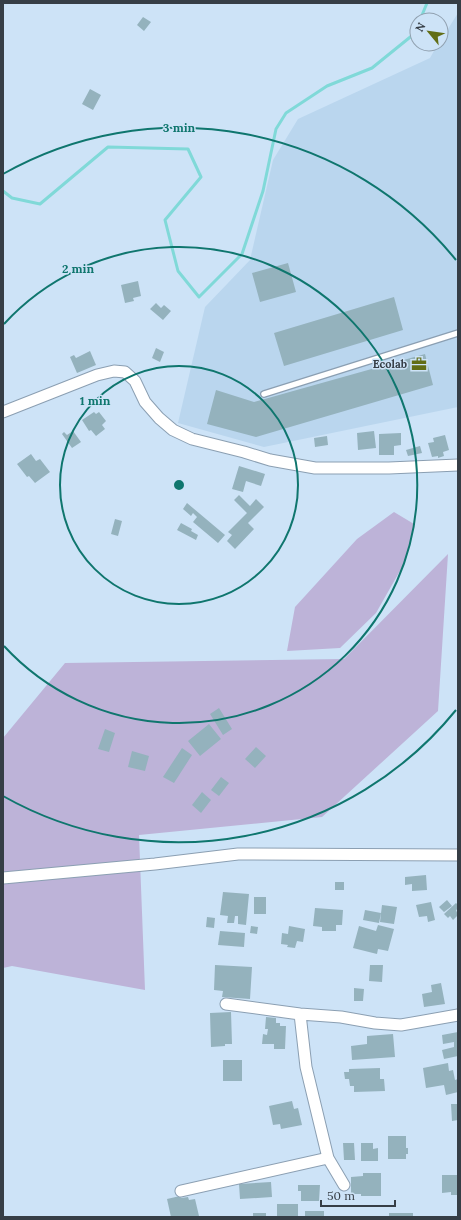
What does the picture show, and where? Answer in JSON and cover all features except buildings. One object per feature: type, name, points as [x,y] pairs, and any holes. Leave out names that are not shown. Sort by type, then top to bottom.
[{"type":"street","points":[[3,412],[97,375],[114,371],[125,372],[135,381],[145,402],[159,418],[173,430],[192,439],[270,460],[315,468],[389,468],[458,465]]},
{"type":"street","points":[[3,878],[148,865],[238,854],[458,855]]},
{"type":"street","points":[[226,1004],[300,1014],[341,1017],[374,1023],[402,1025],[458,1015]]},
{"type":"street","points":[[300,1014],[306,1067],[328,1158],[344,1185]]},
{"type":"street","points":[[181,1191],[328,1158]]},
{"type":"lane","points":[[264,394],[458,333]]},
{"type":"shaded area","points":[[458,13],[458,407],[264,447],[178,423],[205,307],[250,260],[273,160],[298,119],[430,58],[433,52],[449,52],[449,27]]},
{"type":"shaded area","points":[[394,512],[414,524],[405,562],[376,613],[340,648],[287,651],[295,607],[357,539]]},
{"type":"shaded area","points":[[448,554],[438,711],[322,817],[139,835],[145,990],[12,966],[3,968],[3,738],[65,663],[344,659]]},
{"type":"waterway","points":[[423,12],[427,3]]},
{"type":"waterway","points":[[3,191],[12,198],[40,204],[108,147],[188,149],[201,177],[165,220],[178,271],[199,297],[242,254],[263,191],[276,129],[286,113],[327,86],[372,68],[409,38]]},
{"type":"place","name":"Ecolab","points":[[419,364]]}]
